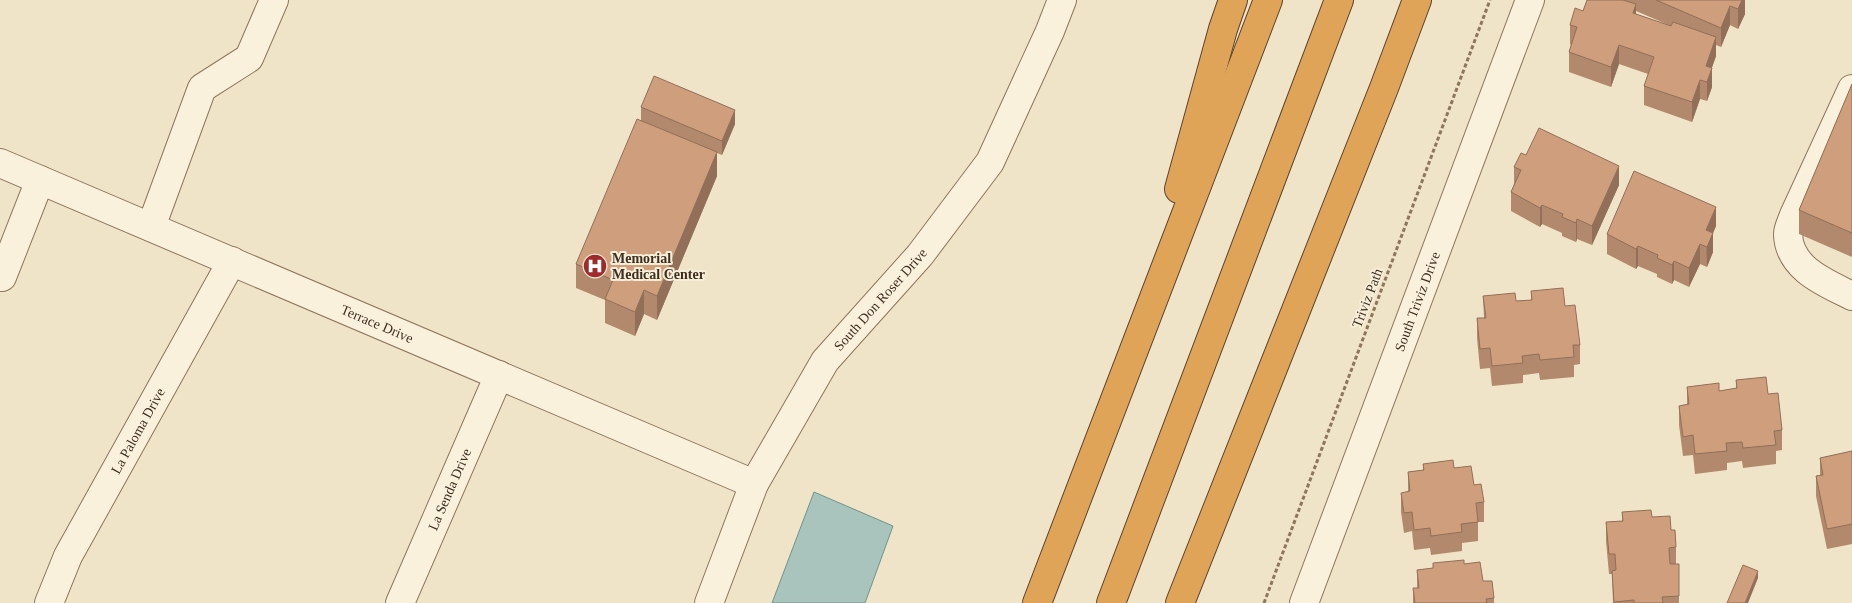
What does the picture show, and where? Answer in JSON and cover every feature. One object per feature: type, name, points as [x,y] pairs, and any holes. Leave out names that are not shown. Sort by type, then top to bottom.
[{"type":"highway","points":[[1136,344],[1232,0]]},
{"type":"highway","points":[[1037,603],[1268,0]]},
{"type":"highway","points":[[1111,603],[1339,0]]},
{"type":"highway","points":[[1180,603],[1417,0]]},
{"type":"street","points":[[151,227],[202,88],[249,58],[274,0]]},
{"type":"street","name":"South Don Roser Drive","points":[[709,603],[754,484],[825,361],[920,255],[990,162],[1050,31],[1062,0]]},
{"type":"street","name":"South Triviz Drive","points":[[1304,603],[1530,0]]},
{"type":"street","points":[[1852,90],[1788,233],[1791,248],[1799,263],[1809,273],[1852,296]]},
{"type":"street","name":"Terrace Drive","points":[[0,163],[754,484]]},
{"type":"street","points":[[2,277],[40,180]]},
{"type":"street","name":"La Paloma Drive","points":[[49,603],[68,556],[232,261]]},
{"type":"street","name":"La Senda Drive","points":[[400,603],[499,375]]},
{"type":"path","name":"Triviz Path","points":[[1264,603],[1490,0]]},
{"type":"water","points":[[814,492],[893,526],[865,603],[772,603]]},
{"type":"building","points":[[1587,0],[1623,0],[1636,4],[1633,13],[1671,26],[1673,22],[1716,37],[1706,66],[1712,68],[1707,82],[1700,80],[1692,102],[1644,86],[1654,57],[1619,45],[1611,67],[1569,52],[1577,27],[1570,25],[1575,8],[1583,11]]},
{"type":"building","points":[[1656,0],[1742,0],[1738,9],[1730,6],[1721,28]]},
{"type":"building","points":[[654,76],[735,110],[722,141],[641,107]]},
{"type":"building","points":[[1852,84],[1852,233],[1799,210]]},
{"type":"building","points":[[637,119],[717,152],[657,296],[644,290],[635,312],[605,299],[613,280],[576,264]]},
{"type":"building","points":[[1539,128],[1619,166],[1592,226],[1577,219],[1576,223],[1562,217],[1563,214],[1542,205],[1540,208],[1511,192],[1521,170],[1514,167],[1521,153],[1526,155]]},
{"type":"building","points":[[1634,171],[1716,207],[1706,230],[1713,233],[1707,247],[1700,244],[1689,268],[1674,261],[1672,265],[1657,258],[1658,255],[1638,246],[1636,249],[1607,234]]},
{"type":"building","points":[[1563,288],[1565,306],[1575,305],[1580,345],[1573,345],[1574,357],[1540,360],[1539,354],[1522,356],[1523,363],[1492,366],[1490,348],[1480,349],[1477,318],[1486,318],[1483,296],[1515,293],[1516,301],[1532,300],[1531,291]]},
{"type":"building","points":[[1766,377],[1768,394],[1778,393],[1782,430],[1774,431],[1776,445],[1743,448],[1742,442],[1726,443],[1727,451],[1695,454],[1693,435],[1683,437],[1679,406],[1689,404],[1687,387],[1719,383],[1719,391],[1737,388],[1736,380]]},
{"type":"building","points":[[1852,451],[1852,524],[1827,529],[1816,476],[1823,475],[1820,458]]},
{"type":"building","points":[[1453,460],[1454,468],[1471,466],[1474,485],[1481,484],[1484,502],[1476,503],[1478,522],[1461,524],[1462,532],[1431,536],[1430,528],[1414,530],[1412,512],[1404,513],[1401,493],[1410,491],[1408,472],[1424,470],[1423,464]]},
{"type":"building","points":[[1651,510],[1652,517],[1670,516],[1671,530],[1675,530],[1676,547],[1669,548],[1670,564],[1679,564],[1679,596],[1662,597],[1663,603],[1634,603],[1634,600],[1614,602],[1612,571],[1616,570],[1615,554],[1609,554],[1606,522],[1623,521],[1622,512]]},
{"type":"building","points":[[1464,560],[1464,564],[1480,562],[1483,581],[1492,581],[1494,598],[1486,599],[1487,603],[1415,603],[1413,588],[1419,588],[1417,570],[1433,568],[1433,563]]},
{"type":"building","points":[[1743,565],[1758,571],[1745,603],[1727,603]]},
{"type":"place","name":"Memorial Medical Center","points":[[595,266]]}]
